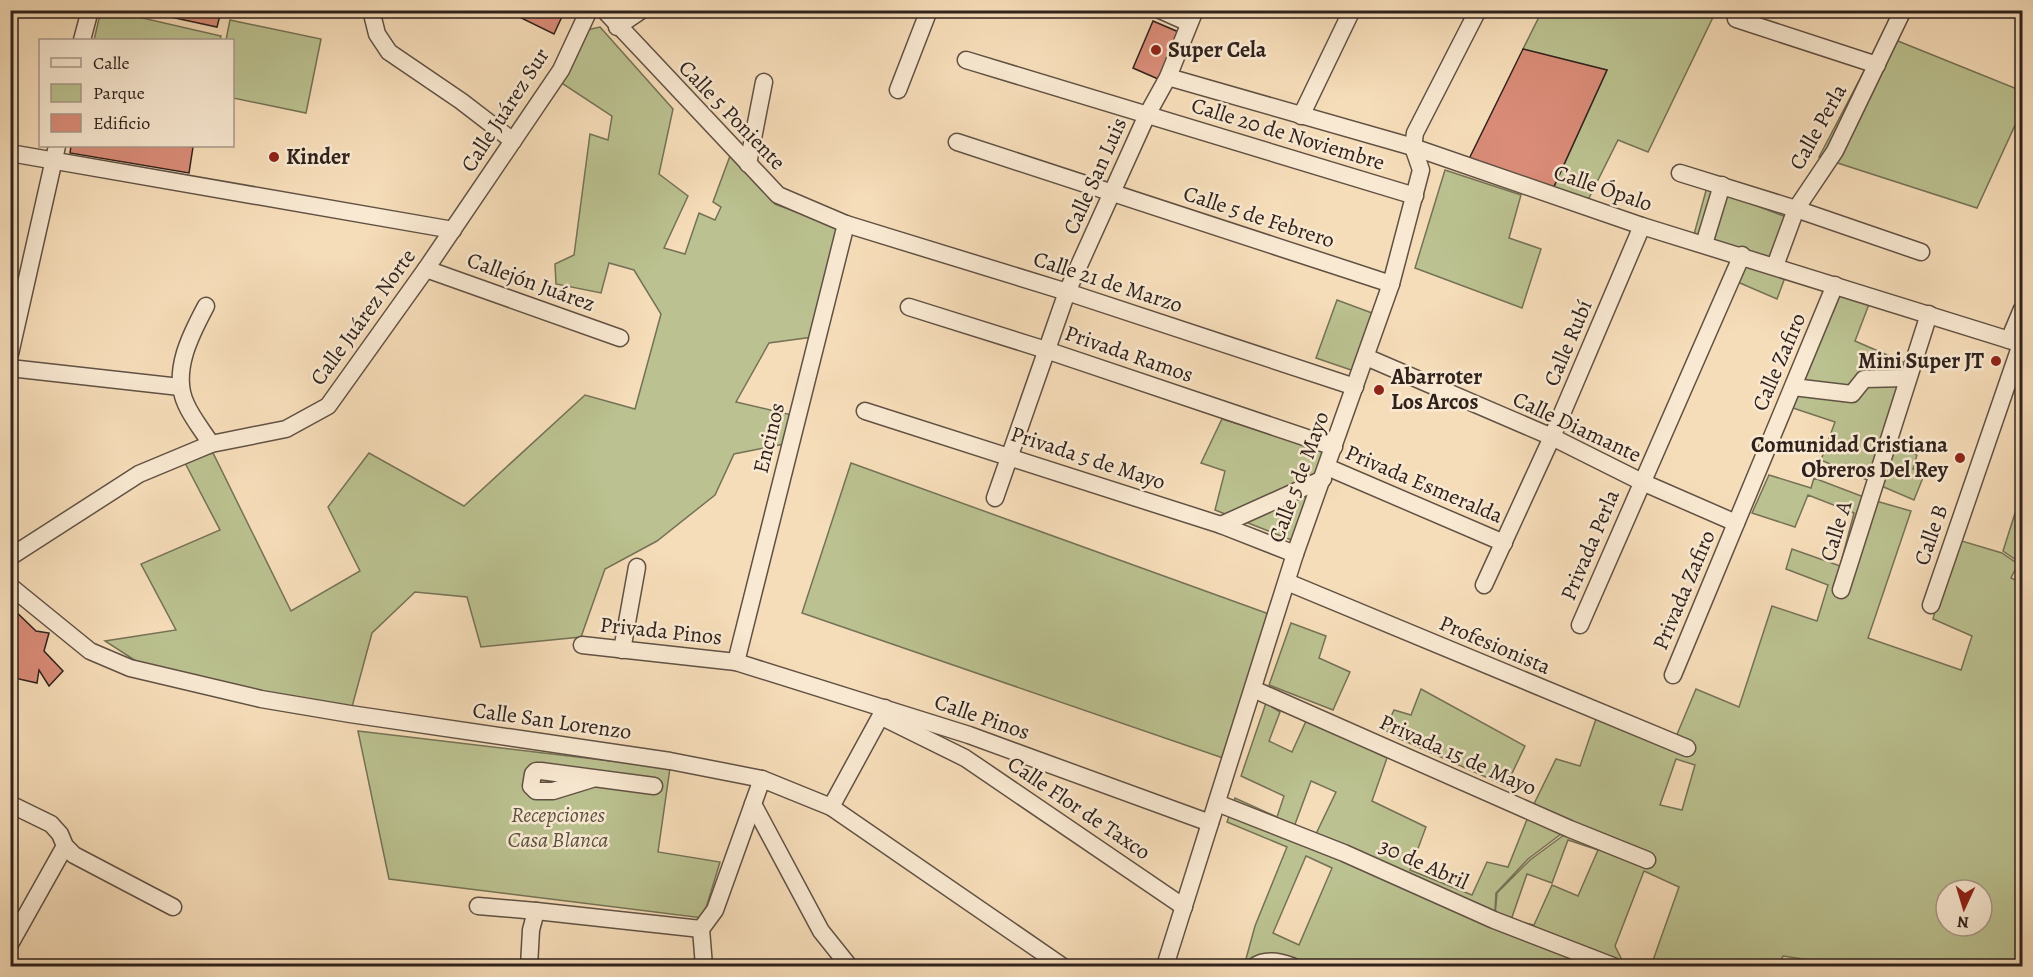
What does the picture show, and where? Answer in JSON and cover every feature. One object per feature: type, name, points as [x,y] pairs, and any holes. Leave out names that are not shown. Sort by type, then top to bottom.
[{"type":"street","points":[[82,39],[90,10]]},
{"type":"street","points":[[371,10],[377,34],[389,52],[461,101],[513,141]]},
{"type":"street","name":"Calle Juárez Sur","points":[[453,230],[561,70],[589,10]]},
{"type":"street","name":"Calle 5 Poniente","points":[[604,10],[617,27],[778,195],[846,224]]},
{"type":"street","points":[[617,27],[642,10]]},
{"type":"street","points":[[898,90],[929,10]]},
{"type":"street","points":[[1160,10],[1192,17]]},
{"type":"street","points":[[1301,116],[1352,10]]},
{"type":"street","points":[[1413,147],[1415,133],[1478,10]]},
{"type":"street","name":"Calle Perla","points":[[1775,266],[1796,209],[1835,151],[1903,10]]},
{"type":"street","name":"Calle San Luis","points":[[995,498],[1067,292],[1147,116],[1168,77],[1192,17]]},
{"type":"street","points":[[1736,19],[1877,65]]},
{"type":"street","name":"Calle 20 de Noviembre","points":[[966,60],[1415,196]]},
{"type":"street","name":"Calle Ópalo","points":[[1168,77],[1413,147],[1642,226],[1742,255],[2018,343]]},
{"type":"street","points":[[748,164],[764,82]]},
{"type":"street","name":"Calle 5 de Febrero","points":[[957,142],[1391,284]]},
{"type":"street","name":"Calle 5 de Mayo","points":[[1165,966],[1295,554],[1391,284],[1421,170],[1413,147]]},
{"type":"street","points":[[10,153],[56,153],[453,230]]},
{"type":"street","points":[[10,354],[56,153]]},
{"type":"street","points":[[1680,173],[1796,209],[1921,252]]},
{"type":"street","points":[[1704,244],[1722,186]]},
{"type":"street","name":"Calle 21 de Marzo","points":[[846,224],[1067,292],[1355,387]]},
{"type":"street","name":"Encinos","points":[[736,662],[846,224]]},
{"type":"street","name":"Calle Rubí","points":[[1484,585],[1552,437],[1642,226]]},
{"type":"street","name":"Calle Juárez Norte","points":[[10,557],[139,474],[211,444],[286,429],[328,406],[453,230]]},
{"type":"street","points":[[1642,482],[1742,255]]},
{"type":"street","name":"Callejón Juárez","points":[[426,269],[620,338]]},
{"type":"street","name":"Calle Zafiro","points":[[1736,523],[1835,285]]},
{"type":"street","points":[[206,306],[190,335],[180,375],[180,387],[186,404],[211,444]]},
{"type":"street","name":"Privada Ramos","points":[[909,308],[1046,350],[1334,447]]},
{"type":"street","name":"Calle B","points":[[1931,605],[2018,343],[2022,309]]},
{"type":"street","name":"Calle A","points":[[1841,590],[1929,315]]},
{"type":"street","name":"Calle Diamante","points":[[1366,357],[1552,437],[1642,482],[1736,523]]},
{"type":"street","points":[[10,368],[180,387]]},
{"type":"street","points":[[1793,387],[1852,394],[1864,379],[1908,378]]},
{"type":"street","name":"Privada 5 de Mayo","points":[[866,411],[1221,525],[1295,554]]},
{"type":"street","points":[[1221,525],[1325,473]]},
{"type":"street","name":"Privada Esmeralda","points":[[1325,473],[1504,543]]},
{"type":"street","name":"Privada Perla","points":[[1580,625],[1642,482]]},
{"type":"street","name":"Privada Zafiro","points":[[1672,675],[1736,523]]},
{"type":"street","points":[[622,650],[637,567]]},
{"type":"street","name":"Profesionista","points":[[1287,582],[1687,748]]},
{"type":"street","name":"Calle San Lorenzo","points":[[10,586],[90,651],[130,668],[261,699],[670,761],[762,779],[831,807],[1062,966]]},
{"type":"street","name":"Privada Pinos","points":[[582,645],[736,662]]},
{"type":"street","name":"Calle Pinos","points":[[736,662],[884,713],[969,735],[1210,823]]},
{"type":"street","name":"Privada 15 de Mayo","points":[[1253,688],[1570,829],[1647,860]]},
{"type":"street","points":[[831,807],[884,713]]},
{"type":"street","name":"Calle Flor de Taxco","points":[[884,713],[965,758],[1184,907]]},
{"type":"street","points":[[615,782],[617,753]]},
{"type":"street","points":[[592,779],[654,786]]},
{"type":"street","points":[[704,966],[701,929],[715,910],[762,779]]},
{"type":"street","name":"30 de Abril","points":[[1216,803],[1344,853],[1494,920],[1614,966]]},
{"type":"street","points":[[10,804],[51,824],[60,834],[65,846],[74,855],[173,908]]},
{"type":"street","points":[[753,804],[821,931],[849,966]]},
{"type":"street","points":[[10,944],[65,846]]},
{"type":"street","points":[[478,906],[701,929]]},
{"type":"street","points":[[529,966],[531,930],[536,911]]},
{"type":"street","points":[[1255,966],[1261,962],[1278,961],[1292,966]]},
{"type":"green space","points":[[101,10],[221,36],[220,39],[94,39]]},
{"type":"green space","points":[[1542,11],[1716,11],[1648,152],[1618,140],[1586,204],[1551,193],[1607,70],[1523,49]]},
{"type":"green space","points":[[230,20],[321,39],[306,113],[234,98],[234,39],[226,39]]},
{"type":"green space","points":[[600,27],[673,109],[659,174],[688,196],[664,248],[685,254],[699,213],[715,220],[721,207],[713,202],[730,156],[775,204],[842,229],[813,337],[769,343],[736,402],[796,416],[789,443],[734,454],[715,495],[657,541],[605,569],[581,637],[481,647],[467,597],[415,592],[372,633],[352,707],[267,693],[139,663],[105,641],[176,630],[141,564],[220,530],[184,461],[213,453],[291,611],[360,571],[328,507],[369,453],[464,506],[585,395],[635,409],[661,314],[634,270],[609,263],[601,293],[556,284],[555,264],[574,255],[590,134],[608,140],[612,116],[560,82],[587,30]]},
{"type":"green space","points":[[1883,35],[2022,91],[2022,123],[2017,121],[1977,208],[1819,157]]},
{"type":"green space","points":[[1445,170],[1521,195],[1509,238],[1541,249],[1522,308],[1415,268]]},
{"type":"green space","points":[[1707,187],[1789,218],[1773,263],[1693,238]]},
{"type":"green space","points":[[1742,257],[1787,272],[1777,299],[1733,280]]},
{"type":"green space","points":[[1836,288],[1871,299],[1855,341],[1908,364],[1867,480],[1821,460],[1835,422],[1787,406]]},
{"type":"green space","points":[[1337,300],[1372,313],[1354,371],[1316,358]]},
{"type":"green space","points":[[1222,419],[1325,451],[1294,541],[1215,510],[1225,471],[1201,463]]},
{"type":"green space","points":[[1886,444],[1917,455],[1913,469],[1926,470],[1914,500],[1872,482]]},
{"type":"green space","points":[[851,463],[1269,614],[1223,758],[802,613]]},
{"type":"green space","points":[[1769,475],[1811,488],[1814,478],[1869,499],[1911,511],[1868,638],[1961,670],[1972,636],[1933,619],[1946,564],[1962,541],[2002,553],[2018,564],[2011,578],[2022,583],[2022,671],[2018,689],[2022,691],[2022,966],[1850,966],[1783,956],[1778,966],[1651,966],[1679,887],[1644,871],[1615,946],[1625,966],[1244,966],[1255,926],[1287,847],[1227,822],[1235,798],[1277,817],[1284,796],[1241,776],[1266,703],[1280,712],[1269,741],[1292,752],[1307,719],[1387,758],[1372,801],[1426,827],[1410,870],[1472,895],[1487,862],[1508,867],[1528,817],[1565,831],[1528,859],[1496,893],[1494,927],[1497,893],[1530,860],[1572,829],[1531,810],[1556,759],[1580,766],[1598,713],[1673,744],[1696,689],[1739,707],[1772,606],[1817,621],[1828,585],[1786,569],[1792,549],[1840,566],[1854,513],[1808,495],[1795,527],[1752,513]],"holes":[[[1676,759],[1695,765],[1682,810],[1660,805]],[[1311,781],[1336,792],[1314,838],[1294,827]],[[1568,840],[1598,850],[1578,896],[1552,885],[1534,925],[1511,920],[1527,874],[1552,883]],[[1306,856],[1332,868],[1299,945],[1273,933]]]},
{"type":"green space","points":[[2022,491],[2022,564],[2003,551]]},
{"type":"green space","points":[[1291,623],[1326,636],[1319,658],[1350,672],[1333,710],[1269,685]]},
{"type":"green space","points":[[1421,689],[1525,746],[1506,786],[1398,738],[1385,730],[1394,710],[1411,715]]},
{"type":"green space","name":"Recepciones Casa Blanca","points":[[358,731],[670,768],[658,852],[720,862],[703,918],[389,879]]},
{"type":"building","points":[[147,10],[198,10],[220,15],[217,27],[147,12]]},
{"type":"building","points":[[517,10],[565,10],[554,34],[515,15]]},
{"type":"building","name":"Super Cela","points":[[1153,21],[1181,33],[1158,79],[1133,68]]},
{"type":"building","points":[[1523,49],[1607,70],[1551,193],[1466,165]]},
{"type":"building","points":[[71,147],[193,147],[189,173],[70,153]]},
{"type":"building","points":[[10,606],[36,631],[49,633],[44,651],[63,671],[49,686],[39,670],[37,683],[10,677],[10,642],[13,624],[10,622]]},
{"type":"place","name":"Super Cela","points":[[1156,50]]},
{"type":"place","name":"Kinder","points":[[274,157]]},
{"type":"place","name":"Mini Super JT","points":[[1996,361]]},
{"type":"place","name":"Abarroter Los Arcos","points":[[1379,390]]},
{"type":"place","name":"Comunidad Cristiana Obreros Del Rey","points":[[1960,458]]}]
